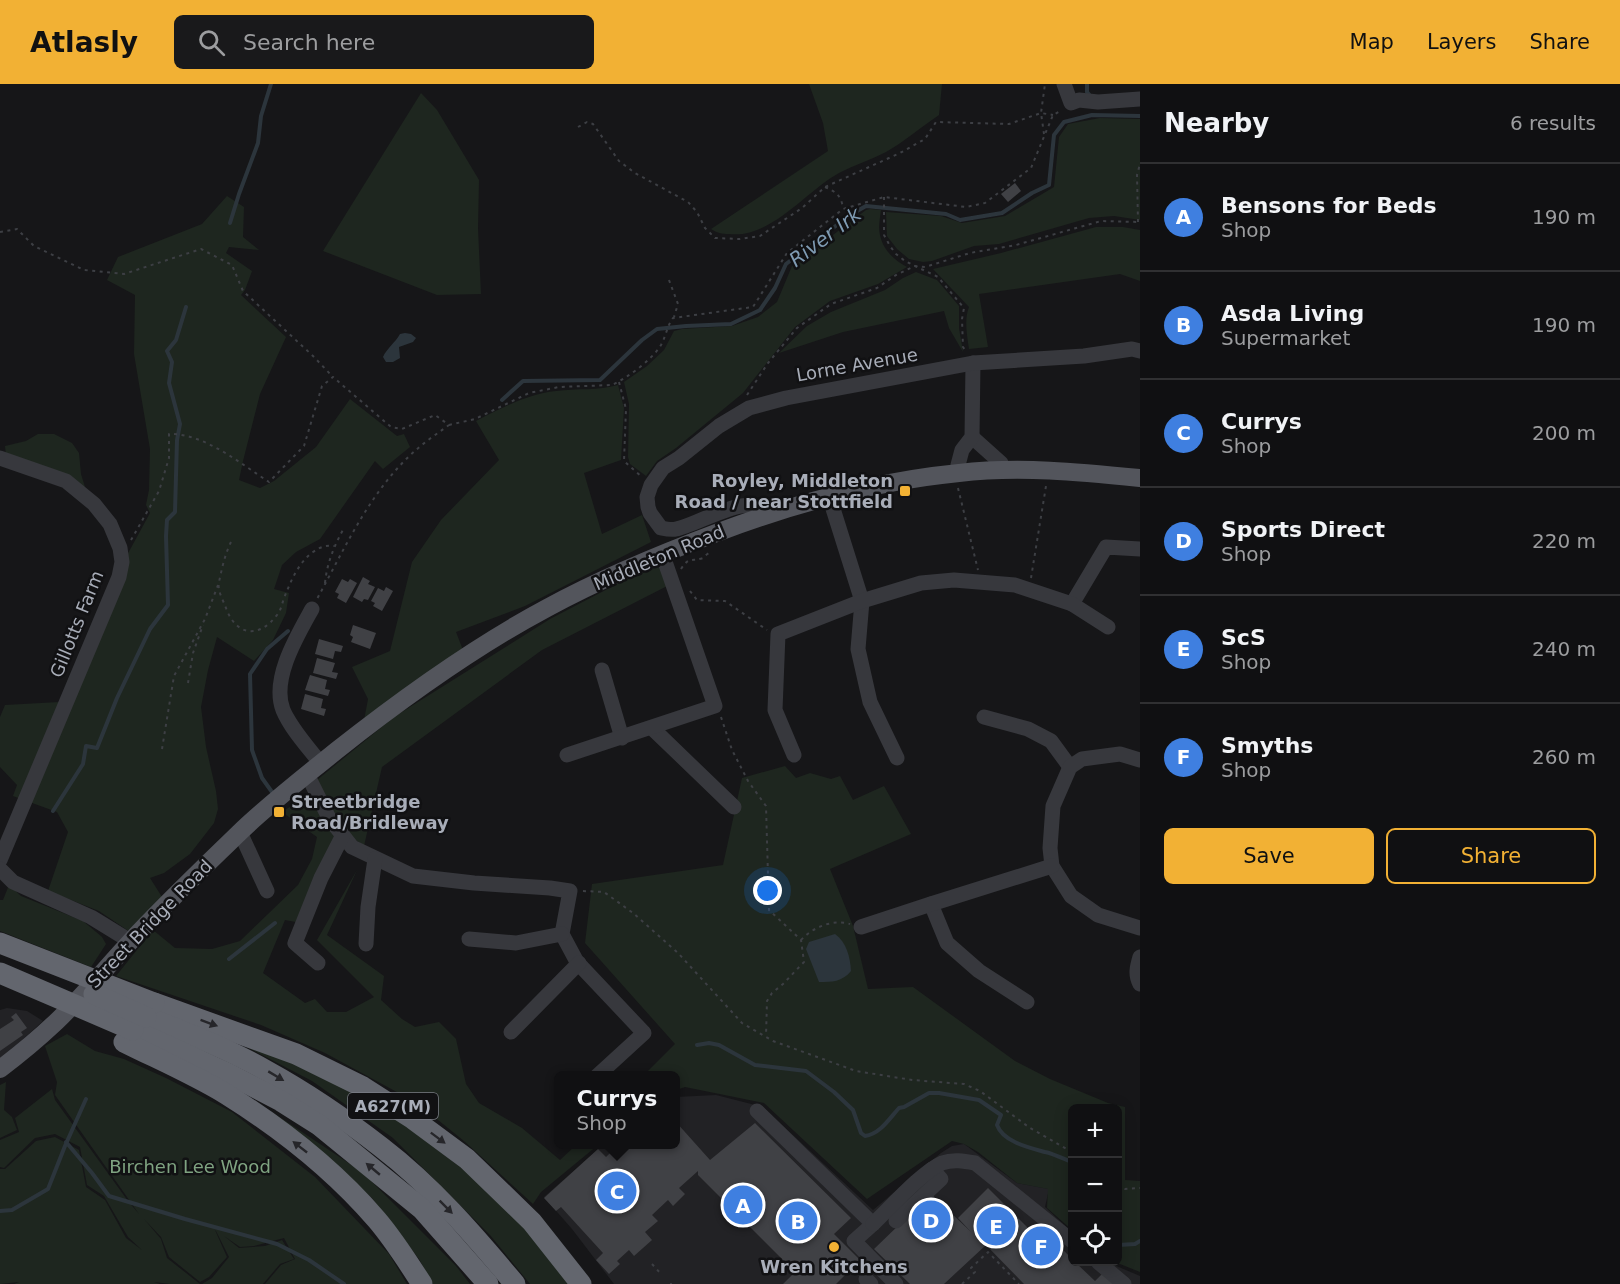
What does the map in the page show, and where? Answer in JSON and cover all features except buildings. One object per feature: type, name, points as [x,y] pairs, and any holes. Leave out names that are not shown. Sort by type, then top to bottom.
[{"type":"highway","name":"A627(M)","points":[[0,943],[229,1074],[281,1101],[319,1125],[422,1209],[488,1284]]},
{"type":"highway","name":"A627(M)","points":[[0,952],[139,1023],[200,1079],[302,1148],[330,1172],[377,1220],[422,1284]]},
{"type":"highway","name":"A627(M)","points":[[0,973],[139,1023],[296,1054],[363,1087],[413,1119],[467,1159],[532,1222],[581,1284]]},
{"type":"highway","name":"A627(M)","points":[[0,984],[209,1042],[266,1070],[318,1102],[382,1147],[425,1185],[473,1234],[515,1284]]},
{"type":"main road","name":"Middleton Road","points":[[310,772],[403,699],[489,642],[572,595],[662,553],[759,517],[829,496],[956,473],[1003,470],[1072,471],[1140,478]]},
{"type":"main road","name":"Street Bridge Road","points":[[0,1069],[58,1020],[130,941],[240,832],[310,772]]},
{"type":"street","points":[[1064,84],[1071,103],[1079,100],[1114,102],[1140,99]]},
{"type":"street","name":"Lorne Avenue","points":[[651,485],[663,468],[719,426],[749,408],[786,398],[973,363],[1084,356],[1132,349],[1140,351]]},
{"type":"street","points":[[956,473],[962,450],[972,437],[973,363]]},
{"type":"street","points":[[972,437],[1001,463],[1003,470]]},
{"type":"street","name":"Gillotts Farm","points":[[0,458],[66,481],[94,504],[110,524],[120,548],[122,562],[119,577],[0,860]]},
{"type":"street","points":[[651,485],[647,497],[648,507],[661,528],[676,529],[732,508],[745,506],[750,506],[759,517]]},
{"type":"street","points":[[829,496],[862,601],[858,649],[870,702],[897,758]]},
{"type":"street","points":[[1072,604],[1106,547],[1140,549]]},
{"type":"street","points":[[567,755],[715,706],[662,553]]},
{"type":"street","points":[[794,755],[775,710],[778,634],[862,601],[921,583],[954,580],[1015,585],[1072,604],[1108,627]]},
{"type":"street","points":[[312,609],[288,657],[281,683],[281,700],[282,708],[329,818],[352,847],[413,876],[570,891],[562,934],[579,963],[644,1033],[602,1071]]},
{"type":"street","points":[[602,670],[622,738]]},
{"type":"street","points":[[984,717],[1028,729],[1051,741],[1070,767]]},
{"type":"street","points":[[652,728],[734,807]]},
{"type":"street","points":[[1140,760],[1120,754],[1082,759],[1070,767],[1053,806],[1050,848],[1052,866],[1071,896],[1098,915],[1140,928]]},
{"type":"street","points":[[240,832],[267,891]]},
{"type":"street","points":[[318,963],[294,943],[321,878],[343,835]]},
{"type":"street","points":[[366,944],[368,907],[375,859]]},
{"type":"street","points":[[861,927],[1052,866]]},
{"type":"street","points":[[0,869],[13,882],[91,917],[130,941]]},
{"type":"street","points":[[931,904],[947,943],[979,971],[1027,1002]]},
{"type":"street","points":[[469,939],[516,942],[562,934]]},
{"type":"street","points":[[1140,957],[1137,968],[1137,978],[1140,984]]},
{"type":"street","points":[[511,1032],[579,963]]},
{"type":"street","points":[[757,1112],[873,1224]]},
{"type":"street","points":[[896,1284],[854,1241],[924,1175],[943,1163],[960,1160],[975,1163],[1068,1238]]},
{"type":"street","points":[[896,1221],[941,1179],[932,1169]]},
{"type":"street","points":[[1103,1266],[1124,1284]]},
{"type":"path","points":[[1044,136],[1041,113],[1045,84]]},
{"type":"path","points":[[673,318],[753,307],[787,253],[843,209],[884,199],[966,207],[986,203],[1031,168],[1053,115],[1071,103]]},
{"type":"path","points":[[578,126],[587,122],[593,124],[619,161],[635,173],[688,202],[698,212],[705,228],[715,237],[740,239],[760,236],[802,208],[825,187],[900,153],[925,139],[936,122],[1009,124],[1041,113],[1053,115]]},
{"type":"path","points":[[749,408],[747,393],[768,363],[797,328],[831,304],[876,288],[915,266],[925,267],[970,253],[1016,245],[1101,221],[1139,222],[1137,175],[1140,164]]},
{"type":"path","points":[[825,187],[836,192],[843,209]]},
{"type":"path","points":[[884,199],[884,235],[890,246],[905,261],[938,277],[964,308],[963,347],[973,363]]},
{"type":"path","points":[[0,232],[16,229],[34,246],[84,270],[124,274],[201,249],[232,265],[243,291],[391,427],[402,429],[435,415],[449,425]]},
{"type":"path","points":[[312,609],[356,528],[384,484],[415,450],[449,425],[475,419],[529,393],[559,387],[612,386],[619,382],[649,360],[660,346],[678,304],[669,280]]},
{"type":"path","points":[[121,556],[159,491],[169,458],[169,434],[182,434],[215,447],[269,482],[304,446],[322,386],[333,376]]},
{"type":"path","points":[[619,382],[626,409],[624,461],[651,485]]},
{"type":"path","points":[[1029,590],[1049,471]]},
{"type":"path","points":[[956,473],[980,581]]},
{"type":"path","points":[[324,586],[327,565],[344,528]]},
{"type":"path","points":[[680,571],[688,561],[702,558],[719,544],[715,533]]},
{"type":"path","points":[[188,683],[193,653],[231,542]]},
{"type":"path","points":[[218,585],[229,615],[241,629],[251,632],[261,630],[268,626],[279,613],[293,576],[306,557],[319,548],[334,546]]},
{"type":"path","points":[[686,587],[698,600],[725,601],[766,630],[778,634]]},
{"type":"path","points":[[162,749],[174,676],[205,619]]},
{"type":"path","points":[[715,706],[748,781],[766,806],[769,910],[801,940],[804,962],[772,993],[767,1001],[766,1037]]},
{"type":"path","points":[[570,891],[604,892],[633,913],[678,954],[742,1023],[773,1041],[856,1071],[912,1080],[964,1084],[980,1091],[1030,1128],[1068,1150]]},
{"type":"path","points":[[801,940],[813,930],[828,924],[842,921],[861,927]]},
{"type":"path","points":[[1122,1187],[1140,1188]]},
{"type":"path","points":[[962,1284],[975,1272],[971,1268],[988,1252],[1019,1284]]},
{"type":"path","points":[[652,1264],[662,1275]]},
{"type":"shaded area","points":[[405,333],[416,338],[413,342],[399,347],[400,358],[393,362],[386,362],[383,357],[400,334]]},
{"type":"shaded area","points":[[835,934],[847,951],[851,971],[840,979],[819,982],[806,949],[809,942]]},
{"type":"shaded area","points":[[7,1008],[27,1011],[43,1021],[0,1060],[0,1010]]},
{"type":"shaded area","points":[[716,1095],[763,1107],[873,1210],[941,1153],[952,1146],[964,1144],[1017,1183],[1049,1189],[1045,1207],[1068,1228],[1068,1266],[1116,1266],[1140,1276],[1140,1284],[614,1284],[544,1197],[598,1149],[680,1149],[680,1097]]},
{"type":"green space","points":[[809,84],[942,84],[939,115],[886,152],[839,173],[774,222],[744,234],[720,233],[711,229],[828,151],[823,123]]},
{"type":"green space","points":[[421,93],[437,110],[479,180],[478,228],[481,294],[437,295],[323,251]]},
{"type":"green space","points":[[1100,118],[1140,119],[1140,220],[1114,216],[1089,218],[999,244],[974,246],[923,262],[909,259],[887,236],[886,212],[941,216],[962,223],[1005,216],[1054,187],[1059,137],[1068,124]]},
{"type":"green space","points":[[227,196],[244,207],[243,237],[259,250],[229,247],[226,253],[252,271],[241,295],[286,337],[260,394],[239,480],[260,488],[274,481],[316,447],[350,399],[397,436],[404,434],[410,447],[383,469],[375,461],[320,539],[296,552],[282,565],[274,589],[289,593],[286,613],[273,640],[254,661],[217,637],[201,707],[206,747],[216,791],[218,809],[214,823],[190,854],[164,873],[150,878],[162,897],[130,932],[99,911],[48,891],[68,832],[57,812],[13,796],[17,785],[0,767],[0,717],[5,705],[59,702],[126,557],[150,513],[146,505],[149,490],[150,449],[134,354],[135,295],[107,280],[118,257],[202,224]]},
{"type":"green space","points":[[870,209],[881,210],[879,229],[886,250],[907,267],[878,284],[830,301],[795,327],[743,393],[657,461],[646,476],[630,464],[628,457],[629,404],[624,382],[647,366],[664,350],[674,331],[732,326],[758,317],[777,302],[792,266]]},
{"type":"green space","points":[[1096,227],[1123,227],[1140,230],[1140,281],[1120,274],[979,294],[988,347],[969,349],[966,322],[969,307],[933,269]]},
{"type":"green space","points":[[916,272],[937,280],[959,306],[959,328],[963,352],[949,328],[944,311],[843,332],[779,353],[807,326],[831,312],[885,290]]},
{"type":"green space","points":[[618,385],[624,408],[621,460],[584,473],[602,534],[642,515],[651,542],[525,606],[456,632],[463,650],[363,726],[368,699],[352,667],[390,651],[412,562],[441,520],[499,460],[476,421],[535,395]]},
{"type":"green space","points":[[38,434],[54,434],[72,443],[79,453],[85,487],[37,465],[6,456],[5,446],[26,441]]},
{"type":"green space","points":[[667,558],[675,582],[542,650],[382,767],[364,846],[350,836],[323,800],[317,780],[394,717],[550,619]]},
{"type":"green space","points":[[785,766],[796,778],[810,773],[831,779],[840,776],[853,800],[884,786],[911,834],[830,869],[853,926],[868,989],[913,987],[1015,1061],[1050,1079],[1112,1104],[1068,1104],[1068,1226],[1047,1208],[1048,1189],[1017,1183],[978,1152],[964,1144],[952,1141],[867,1199],[764,1103],[685,1087],[680,1089],[680,1071],[648,1071],[675,1044],[585,943],[592,884],[723,865],[742,778]]},
{"type":"green space","points":[[306,796],[336,835],[296,922],[285,920],[263,973],[305,1003],[315,999],[327,1012],[346,1012],[374,997],[317,940],[357,870],[327,935],[384,976],[381,1000],[402,1019],[415,1027],[439,1022],[456,1039],[466,1084],[479,1103],[522,1128],[560,1160],[572,1149],[593,1149],[541,1192],[533,1204],[464,1141],[417,1103],[325,1053],[261,1025],[116,976],[153,930],[175,948],[212,949],[240,941],[298,885],[312,859],[317,837],[282,812]]},
{"type":"green space","points":[[9,885],[21,896],[83,921],[102,937],[106,944],[91,967],[0,931],[0,900],[3,900]]},
{"type":"green space","points":[[214,1030],[283,1057],[366,1096],[500,1197],[573,1284],[530,1284],[490,1235],[393,1138],[312,1081]]},
{"type":"green space","name":"Birchen Lee Wood","points":[[67,1034],[95,1051],[124,1059],[232,1112],[315,1177],[389,1254],[407,1284],[265,1284],[281,1265],[295,1259],[284,1238],[254,1246],[240,1247],[224,1236],[239,1248],[265,1246],[282,1240],[294,1259],[280,1264],[263,1284],[202,1284],[212,1278],[229,1257],[216,1231],[227,1257],[209,1277],[200,1282],[169,1257],[161,1237],[144,1219],[161,1239],[167,1258],[200,1284],[154,1282],[160,1284],[14,1284],[19,1282],[0,1284],[0,1169],[5,1169],[36,1141],[55,1137],[79,1150],[86,1187],[105,1200],[126,1238],[142,1250],[128,1237],[104,1196],[87,1185],[80,1147],[55,1134],[35,1138],[4,1168],[0,1167],[0,1140],[19,1132],[15,1118],[52,1089],[55,1100],[139,1214],[55,1095],[57,1082],[45,1046]]},
{"type":"green space","points":[[6,1082],[4,1110],[12,1117],[17,1130],[0,1138],[0,1085]]},
{"type":"green space","points":[[1122,1106],[1125,1107],[1125,1180],[1140,1181],[1140,1272],[1122,1265]]},
{"type":"green space","points":[[269,1110],[362,1172],[456,1266],[470,1284],[433,1284],[419,1259],[372,1198]]},
{"type":"waterway","points":[[230,223],[258,143],[261,116],[271,84]]},
{"type":"waterway","points":[[1087,84],[1087,92],[1091,97]]},
{"type":"waterway","name":"River Irk","points":[[502,400],[523,381],[600,380],[642,340],[657,329],[731,324],[760,310],[775,288],[786,264],[850,215],[866,206],[946,214],[960,220],[1002,213],[1032,193],[1049,185],[1054,135],[1064,122],[1092,115],[1140,116]]},
{"type":"waterway","points":[[53,811],[83,764],[86,746],[97,748],[117,698],[150,629],[168,605],[167,520],[175,512],[177,440],[180,424],[169,383],[172,362],[167,351],[176,340],[186,307]]},
{"type":"waterway","name":"River Irk","points":[[272,792],[262,778],[252,750],[250,674],[267,649],[288,631]]},
{"type":"waterway","name":"River Irk","points":[[229,959],[275,923]]},
{"type":"waterway","points":[[697,1045],[709,1043],[719,1045],[755,1065],[806,1071],[853,1110],[861,1133],[865,1136],[880,1129],[899,1108],[929,1093],[939,1093],[979,1100],[1001,1115],[997,1125],[1005,1136],[1025,1146],[1068,1160]]},
{"type":"waterway","name":"River Irk","points":[[0,1211],[12,1210],[48,1189],[86,1099]]},
{"type":"waterway","points":[[66,1142],[109,1196],[277,1244],[309,1260],[344,1284]]},
{"type":"waterway","points":[[1122,1245],[1135,1244],[1140,1241]]},
{"type":"place","name":"Royley, Middleton Road / near Stottfield","points":[[905,491]]},
{"type":"place","name":"Streetbridge Road/Bridleway","points":[[279,812]]},
{"type":"place","name":"Currys","points":[[617,1191]]},
{"type":"place","name":"Bensons for Beds","points":[[743,1205]]},
{"type":"place","name":"Sports Direct","points":[[931,1220]]},
{"type":"place","name":"Asda Living","points":[[798,1221]]},
{"type":"place","name":"ScS","points":[[996,1226]]},
{"type":"place","name":"Smyths","points":[[1041,1246]]},
{"type":"place","name":"Wren Kitchens","points":[[834,1247]]}]
